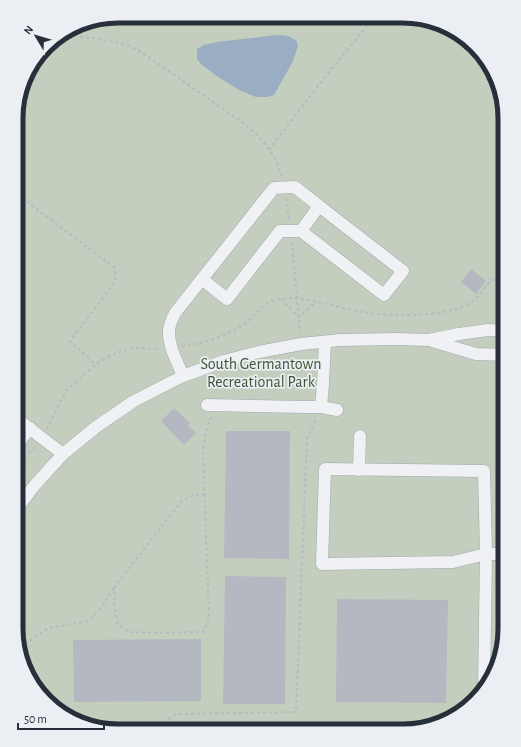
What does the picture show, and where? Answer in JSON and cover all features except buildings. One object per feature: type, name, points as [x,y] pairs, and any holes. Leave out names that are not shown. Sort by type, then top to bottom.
[{"type":"street","points":[[183,376],[169,342],[170,323],[175,313],[274,188],[295,187],[403,271],[384,296],[296,231],[280,231],[227,299],[202,279]]},
{"type":"street","points":[[296,231],[319,206]]},
{"type":"street","points":[[23,501],[63,454],[96,427],[134,401],[183,376],[224,361],[259,352],[301,344],[340,340],[429,340],[488,330],[498,331]]},
{"type":"street","points":[[429,340],[476,354],[498,355]]},
{"type":"street","points":[[321,407],[325,342]]},
{"type":"street","points":[[211,406],[321,407],[337,410]]},
{"type":"street","points":[[23,423],[63,454]]},
{"type":"street","points":[[23,437],[30,428]]},
{"type":"street","points":[[360,436],[360,470]]},
{"type":"street","points":[[484,678],[486,554],[484,471],[325,469],[322,564],[453,562],[486,554],[498,554]]},
{"type":"path","points":[[269,150],[314,90],[369,23]]},
{"type":"path","points":[[71,36],[87,37],[130,46],[143,53],[258,135],[280,169],[296,231],[297,298],[301,344]]},
{"type":"path","points":[[23,198],[115,268],[115,282],[70,341],[96,365]]},
{"type":"path","points":[[23,458],[42,438],[67,390],[99,362],[116,353],[133,348],[161,349],[191,345],[216,338],[248,322],[261,308],[270,302],[281,299],[297,298],[361,312],[383,314],[409,315],[454,310],[471,302],[488,283],[498,278]]},
{"type":"path","points":[[281,299],[299,317]]},
{"type":"path","points":[[299,317],[316,302]]},
{"type":"path","points":[[115,586],[114,606],[118,624],[128,632],[203,632],[209,619],[203,449],[211,406]]},
{"type":"path","points":[[162,724],[176,714],[296,712],[307,439],[321,407]]},
{"type":"path","points":[[25,645],[48,628],[88,621],[102,607],[115,586],[181,502],[193,495],[205,494]]},
{"type":"green space","name":"South Germantown Recreational Park","points":[[112,23],[415,24],[428,26],[439,30],[456,39],[474,55],[488,76],[496,99],[498,118],[498,635],[493,660],[482,682],[466,700],[445,714],[428,721],[403,724],[106,723],[87,719],[65,708],[47,692],[33,671],[28,660],[23,635],[24,106],[26,93],[30,82],[39,65],[46,56],[56,56],[56,46],[70,36],[87,28]]},
{"type":"water","points":[[277,35],[288,36],[296,40],[298,46],[293,61],[274,95],[267,97],[256,97],[241,91],[218,77],[202,65],[197,59],[197,49],[204,45],[217,42]]}]
